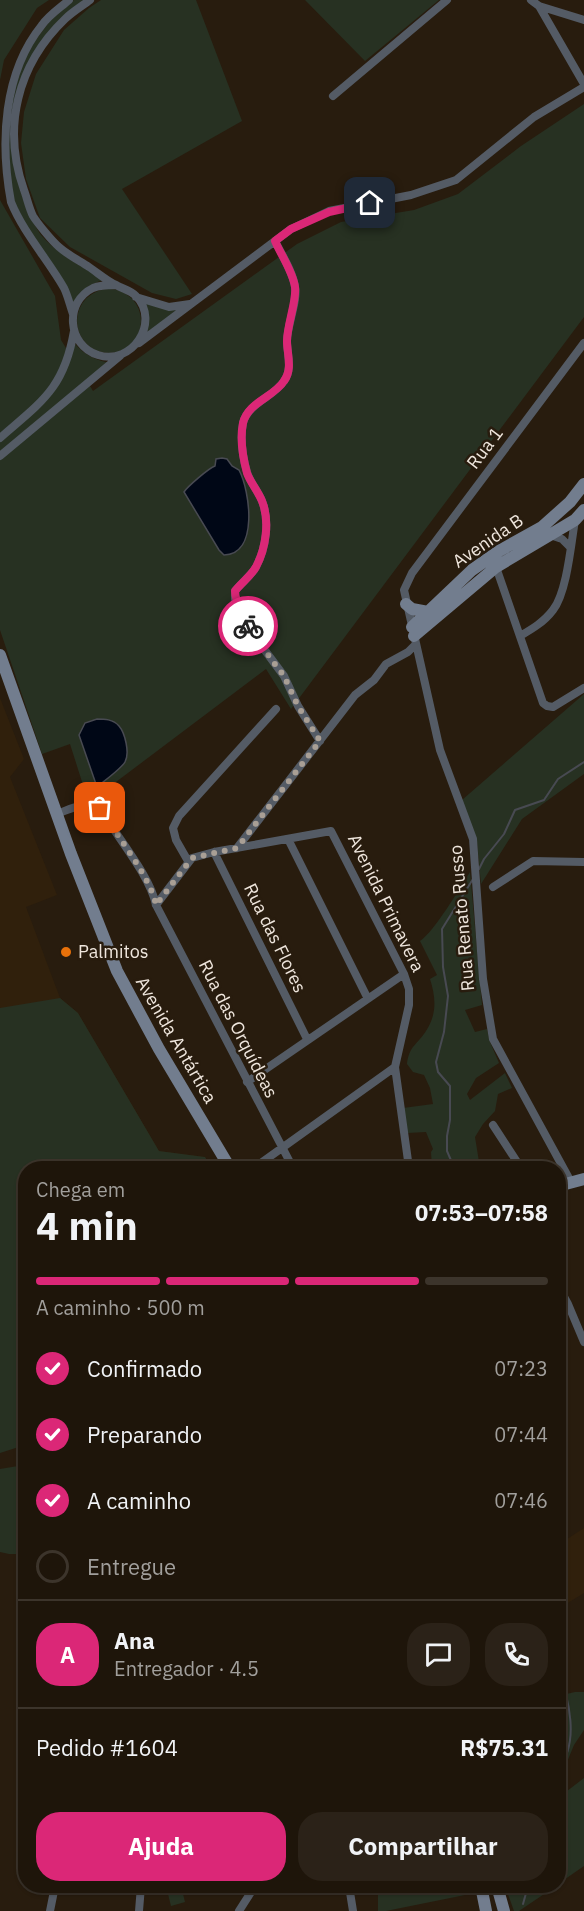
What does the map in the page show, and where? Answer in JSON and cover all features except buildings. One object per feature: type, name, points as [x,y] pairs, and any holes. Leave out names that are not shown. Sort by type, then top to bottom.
[{"type":"main road","name":"Avenida B","points":[[414,636],[428,612],[471,570],[542,526],[570,502],[584,484]]},
{"type":"main road","name":"Avenida B","points":[[414,636],[496,567],[580,515]]},
{"type":"main road","points":[[406,604],[412,609],[428,612]]},
{"type":"main road","name":"Avenida Antártica","points":[[0,655],[117,971],[159,1049],[226,1161]]},
{"type":"main road","points":[[482,1893],[486,1911]]},
{"type":"main road","points":[[499,1893],[504,1911]]},
{"type":"street","points":[[0,438],[54,388],[70,353],[74,331],[73,315],[65,290],[12,203],[2,163],[2,114],[11,80],[24,50],[43,23],[69,0]]},
{"type":"street","points":[[90,0],[66,17],[47,38],[29,67],[18,99],[12,131],[17,170],[33,216],[58,246],[116,285],[127,289],[143,306],[146,317],[145,328],[134,348]]},
{"type":"street","points":[[333,96],[447,0]]},
{"type":"street","points":[[535,3],[584,20]]},
{"type":"street","points":[[0,456],[122,355],[291,229],[329,212],[411,195],[456,180],[534,117],[584,86],[535,3]]},
{"type":"street","points":[[275,241],[295,284],[296,293],[287,340],[289,369],[284,383],[254,406],[244,420],[242,436],[244,462],[248,475],[263,502],[267,520],[264,547],[255,568],[235,591],[235,599],[246,617],[249,629],[284,676],[298,706],[320,741]]},
{"type":"street","points":[[73,315],[77,304],[93,288],[116,285]]},
{"type":"street","points":[[136,297],[169,307],[193,303]]},
{"type":"street","points":[[74,331],[79,342],[98,356],[122,355]]},
{"type":"street","name":"Rua 1","points":[[406,604],[404,590],[412,573],[584,343]]},
{"type":"street","points":[[520,636],[541,623],[554,609],[563,589],[570,547],[580,515]]},
{"type":"street","points":[[550,535],[562,539],[570,547]]},
{"type":"street","points":[[496,567],[543,703],[553,707],[584,688]]},
{"type":"street","name":"Rua Renato Russo","points":[[406,604],[440,750],[473,839],[483,979],[493,1038],[517,1082],[579,1179]]},
{"type":"street","points":[[237,848],[355,695],[374,680],[382,667],[408,652],[414,636]]},
{"type":"street","points":[[188,861],[176,840],[173,828],[179,816],[276,709]]},
{"type":"street","name":"Rua das Orquídeas","points":[[57,814],[80,805],[91,804],[100,808],[154,894],[156,905],[288,1161]]},
{"type":"street","name":"Avenida Primavera","points":[[288,839],[331,831],[404,974],[409,989],[409,1005],[395,1067],[408,1161]]},
{"type":"street","points":[[156,905],[192,858],[288,839],[368,997]]},
{"type":"street","name":"Rua das Flores","points":[[214,852],[307,1039]]},
{"type":"street","points":[[494,887],[533,861],[584,862]]},
{"type":"street","points":[[247,1082],[404,974]]},
{"type":"street","points":[[263,1161],[395,1067]]},
{"type":"street","points":[[493,1125],[516,1161]]},
{"type":"street","points":[[566,1300],[584,1342]]},
{"type":"street","points":[[50,1911],[54,1893]]},
{"type":"street","points":[[139,1911],[140,1893]]},
{"type":"street","points":[[239,1911],[251,1893]]},
{"type":"street","points":[[350,1893],[353,1911]]},
{"type":"shaded area","points":[[0,698],[24,759],[10,777],[57,895],[26,907],[60,998],[78,1013],[159,1151],[205,1157],[208,1161],[18,1161],[18,1224],[0,1350]]},
{"type":"shaded area","points":[[584,1528],[584,1593],[566,1604],[566,1540]]},
{"type":"green space","points":[[0,0],[49,0],[37,8],[4,60],[0,80]]},
{"type":"green space","points":[[74,0],[84,0],[56,23],[38,46],[17,98],[13,127],[14,155],[19,184],[28,210],[41,235],[63,255],[104,280],[86,288],[73,303],[65,283],[31,233],[12,196],[3,119],[28,50],[50,21]]},
{"type":"green space","points":[[101,0],[196,0],[242,121],[122,189],[192,294],[176,299],[152,293],[70,247],[40,218],[26,179],[21,143],[24,112],[36,74],[64,30]]},
{"type":"green space","points":[[305,0],[439,0],[365,61]]},
{"type":"green space","points":[[584,104],[584,317],[291,709],[266,669],[96,797],[84,788],[70,744],[42,754],[0,630],[0,200],[55,296],[61,340],[71,356],[75,344],[91,356],[110,363],[87,381],[93,391],[297,244],[341,222],[414,210],[458,194],[521,146]]},
{"type":"green space","points":[[109,289],[127,295],[135,303],[141,321],[135,339],[127,347],[109,353],[91,347],[83,339],[77,321],[83,303],[91,295]]},
{"type":"green space","points":[[145,301],[184,308],[146,336],[149,320]]},
{"type":"green space","points":[[584,694],[584,774],[522,819],[481,884],[477,842],[462,800]]},
{"type":"green space","points":[[470,872],[482,1005],[465,1010],[475,1032],[487,1029],[499,1063],[476,1078],[467,1094],[470,1100],[505,1073],[512,1088],[498,1094],[495,1111],[475,1137],[479,1161],[432,1161],[433,1149],[426,1132],[407,1133],[403,1108],[433,1104],[430,1088],[424,1075],[413,1072],[407,1064],[412,1049],[430,1025],[434,1006],[430,979],[437,975],[420,941]]},
{"type":"green space","points":[[60,998],[78,1013],[159,1151],[205,1157],[208,1161],[18,1161],[18,1447],[0,1453],[0,1008]]},
{"type":"green space","points":[[18,1466],[18,1554],[0,1552],[0,1469]]},
{"type":"green space","points":[[584,1692],[584,1730],[574,1745],[566,1764],[566,1694]]},
{"type":"green space","points":[[584,1778],[584,1866],[566,1878],[566,1792]]},
{"type":"green space","points":[[168,1893],[183,1893],[185,1902],[171,1906]]},
{"type":"green space","points":[[378,1893],[464,1893],[465,1895],[386,1911],[378,1911]]},
{"type":"green space","points":[[508,1893],[546,1893],[519,1911],[514,1911]]},
{"type":"water","points":[[216,459],[227,459],[239,470],[246,492],[249,520],[243,544],[235,552],[224,555],[184,492],[215,466]]},
{"type":"water","points":[[105,719],[119,726],[125,738],[127,754],[123,765],[97,787],[79,735],[85,723]]},
{"type":"waterway","points":[[479,869],[504,834],[515,810],[544,800],[558,779],[584,762]]},
{"type":"waterway","points":[[451,1161],[447,1151],[450,1086],[438,1072],[436,1062],[444,1032],[448,996],[443,967],[442,929],[473,879]]},
{"type":"waterway","points":[[566,1694],[571,1734],[566,1755]]},
{"type":"waterway","points":[[523,1904],[526,1893]]},
{"type":"way so far","points":[[100,808],[146,879],[154,894],[156,905],[192,858],[237,848],[320,741],[298,706],[284,676],[248,626]]},
{"type":"place","name":"Palmitos","points":[[66,952]]},
{"type":"route","points":[[248,626],[246,617],[235,599],[235,591],[255,568],[264,547],[267,520],[263,502],[248,475],[244,462],[242,436],[244,420],[254,406],[284,383],[288,375],[287,340],[296,293],[295,284],[275,241],[291,229],[329,212],[370,203]]}]
